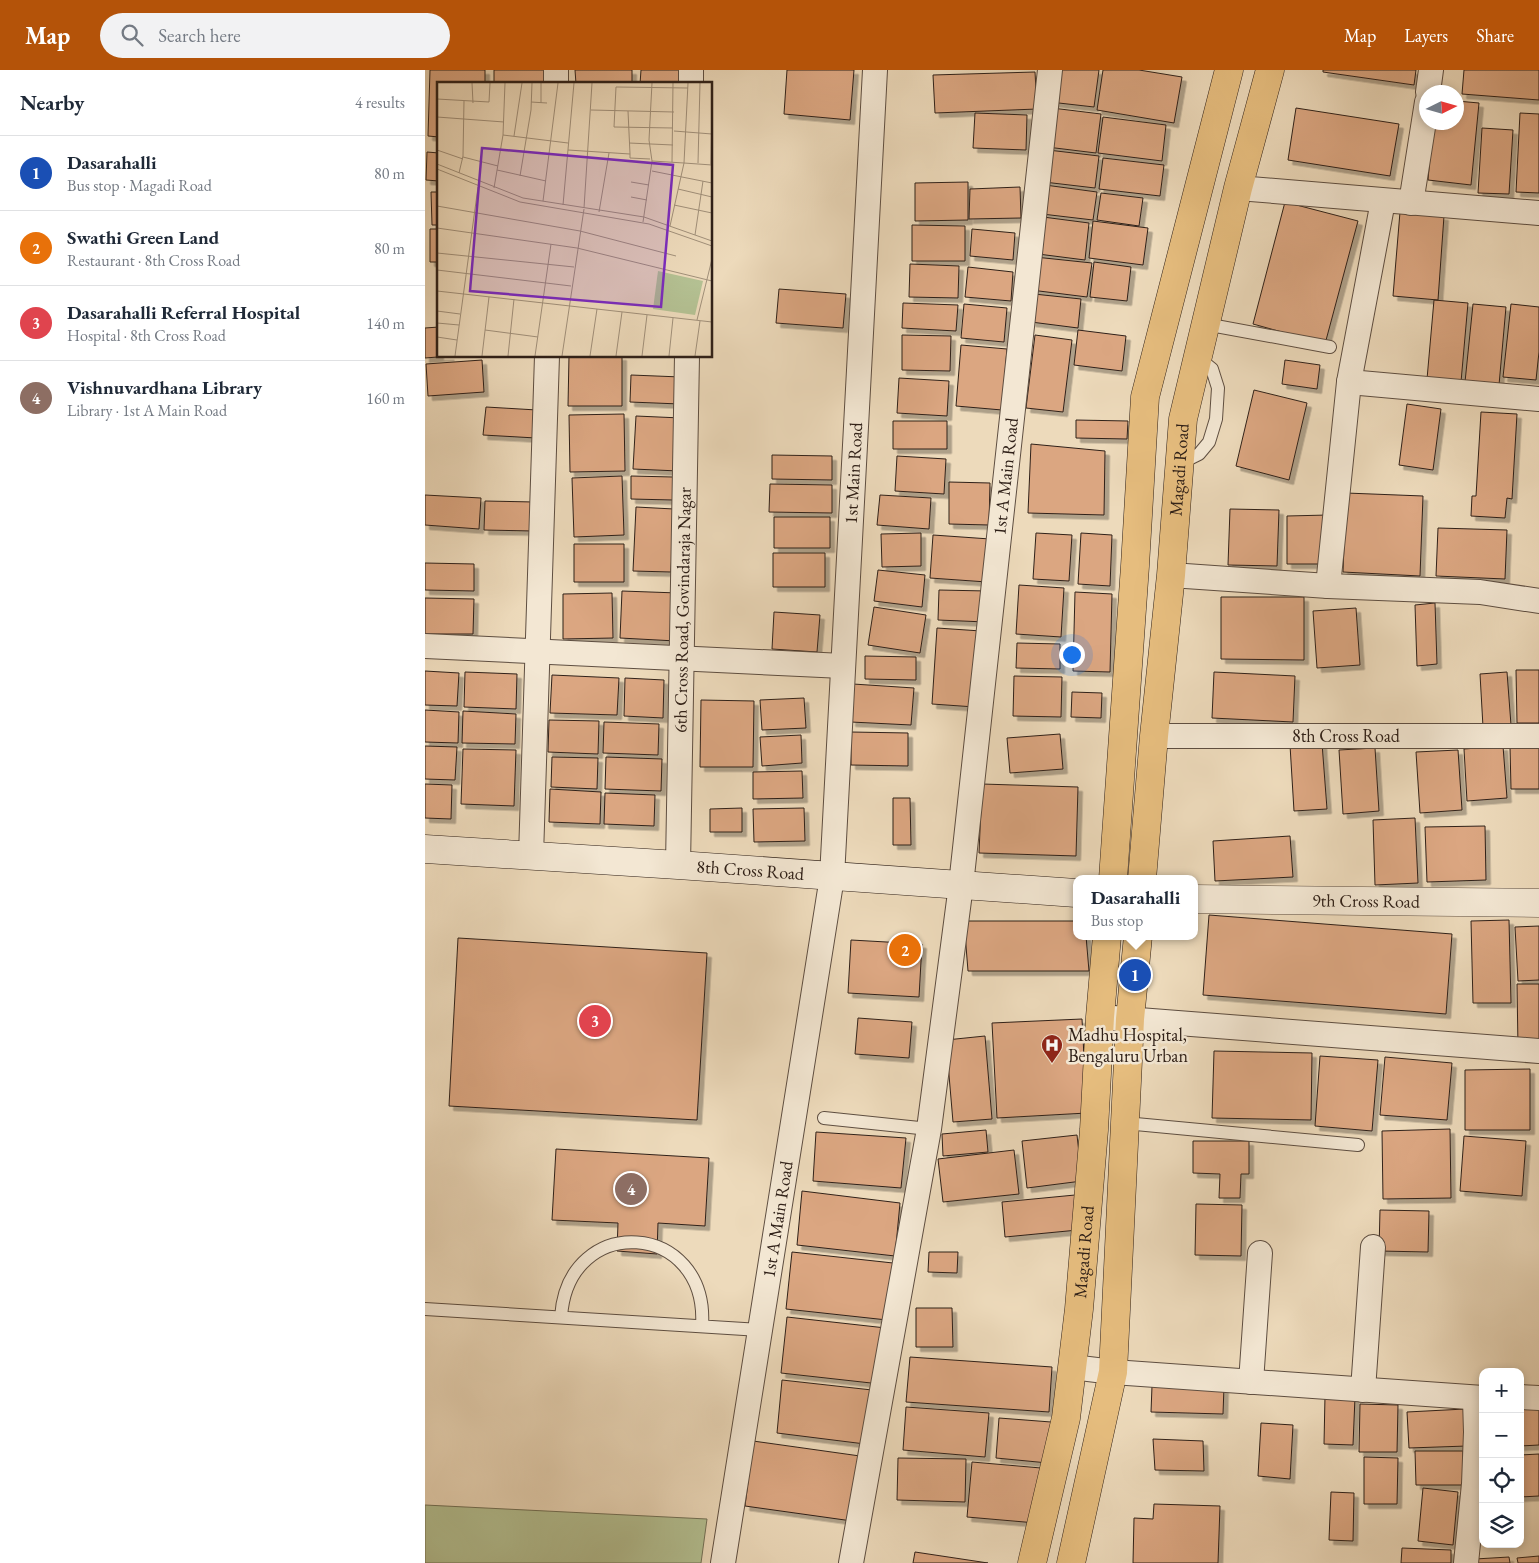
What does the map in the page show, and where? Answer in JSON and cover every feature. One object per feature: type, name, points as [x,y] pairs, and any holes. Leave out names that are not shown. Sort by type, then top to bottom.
[{"type":"main road","points":[[1113,875],[1145,397],[1229,70]]},
{"type":"main road","name":"Magadi Road","points":[[1142,875],[1154,736],[1171,575],[1183,420],[1237,188],[1270,70]]},
{"type":"main road","name":"8th Cross Road","points":[[425,849],[1073,893]]},
{"type":"main road","name":"9th Cross Road","points":[[1198,899],[1539,903]]},
{"type":"main road","name":"Magadi Road","points":[[1033,1563],[1066,1418],[1079,1309],[1107,940]]},
{"type":"main road","name":"Magadi Road","points":[[1071,1563],[1113,1372],[1130,1019],[1138,940]]},
{"type":"street","name":"1st Main Road","points":[[831,877],[875,70]]},
{"type":"street","name":"1st A Main Road","points":[[851,1563],[929,1129],[961,885],[1049,70]]},
{"type":"street","points":[[1429,85],[1431,70]]},
{"type":"street","points":[[1411,203],[1423,130]]},
{"type":"street","points":[[1237,188],[1539,213]]},
{"type":"street","points":[[1328,586],[1349,382],[1383,201]]},
{"type":"street","points":[[531,856],[547,358]]},
{"type":"street","name":"6th Cross Road, Govindaraja Nagar","points":[[678,865],[687,358]]},
{"type":"street","points":[[1349,382],[1539,399]]},
{"type":"street","points":[[1171,575],[1328,586],[1480,592],[1539,601]]},
{"type":"street","points":[[425,646],[843,666]]},
{"type":"street","name":"8th Cross Road","points":[[1154,736],[1539,736]]},
{"type":"street","name":"1st A Main Road","points":[[723,1563],[831,877]]},
{"type":"street","points":[[1100,1017],[1539,1051]]},
{"type":"street","points":[[1363,1390],[1373,1247]]},
{"type":"street","points":[[1251,1382],[1260,1254]]},
{"type":"street","points":[[1072,1367],[1113,1372],[1479,1399],[1474,1484],[1466,1563]]},
{"type":"street","points":[[1524,1397],[1539,1398]]},
{"type":"lane","points":[[1205,324],[1330,347]]},
{"type":"lane","points":[[824,1118],[929,1129]]},
{"type":"lane","points":[[1125,1123],[1358,1145]]},
{"type":"lane","points":[[561,1317],[562,1301],[567,1286],[585,1260],[599,1250],[613,1244],[645,1243],[660,1248],[674,1256],[685,1266],[695,1280],[703,1310],[702,1326]]},
{"type":"lane","points":[[425,1309],[760,1330]]},
{"type":"green space","points":[[425,1505],[707,1519],[701,1563],[425,1563]]},
{"type":"building","points":[[430,70],[485,70],[485,82],[437,82],[437,137],[428,136]]},
{"type":"building","points":[[494,70],[545,70],[545,82],[494,82]]},
{"type":"building","points":[[575,70],[632,70],[632,82],[576,82]]},
{"type":"building","points":[[641,70],[688,70],[687,82],[640,82]]},
{"type":"building","points":[[787,70],[854,70],[850,120],[784,114]]},
{"type":"building","points":[[1054,70],[1099,70],[1094,107],[1050,102]]},
{"type":"building","points":[[1103,70],[1139,70],[1182,77],[1174,123],[1097,110]]},
{"type":"building","points":[[1323,70],[1416,70],[1414,85],[1323,72]]},
{"type":"building","points":[[1464,70],[1539,70],[1539,100],[1464,94]]},
{"type":"building","points":[[1035,72],[1037,109],[935,113],[933,75]]},
{"type":"building","points":[[1464,102],[1479,103],[1471,185],[1428,180],[1432,130],[1464,130]]},
{"type":"building","points":[[1052,108],[1101,114],[1096,153],[1047,147]]},
{"type":"building","points":[[1296,108],[1399,124],[1390,176],[1288,160]]},
{"type":"building","points":[[975,113],[1027,115],[1026,150],[973,148]]},
{"type":"building","points":[[1520,113],[1539,114],[1539,193],[1516,192]]},
{"type":"building","points":[[1103,117],[1166,125],[1162,161],[1098,153]]},
{"type":"building","points":[[1482,128],[1513,130],[1509,194],[1478,193]]},
{"type":"building","points":[[1048,150],[1099,156],[1095,188],[1044,182]]},
{"type":"building","points":[[427,152],[437,153],[437,181],[426,180]]},
{"type":"building","points":[[1103,158],[1164,165],[1160,196],[1099,189]]},
{"type":"building","points":[[968,182],[968,220],[915,221],[915,183]]},
{"type":"building","points":[[1045,185],[1097,192],[1093,220],[1042,214]]},
{"type":"building","points":[[1020,187],[1021,218],[969,219],[970,189]]},
{"type":"building","points":[[431,192],[437,192],[437,225],[432,225]]},
{"type":"building","points":[[1101,193],[1143,198],[1139,226],[1097,220]]},
{"type":"building","points":[[1285,202],[1358,221],[1325,344],[1253,324]]},
{"type":"building","points":[[1400,212],[1444,216],[1438,300],[1393,296]]},
{"type":"building","points":[[1043,217],[1089,223],[1085,260],[1038,254]]},
{"type":"building","points":[[1093,221],[1148,228],[1143,265],[1089,258]]},
{"type":"building","points":[[912,225],[965,226],[965,261],[912,261]]},
{"type":"building","points":[[430,229],[437,229],[437,262],[430,262]]},
{"type":"building","points":[[972,229],[1015,233],[1013,260],[970,256]]},
{"type":"building","points":[[1035,257],[1092,263],[1087,297],[1031,290]]},
{"type":"building","points":[[1094,262],[1131,267],[1127,301],[1090,297]]},
{"type":"building","points":[[910,264],[959,266],[958,298],[909,297]]},
{"type":"building","points":[[968,267],[1013,272],[1011,301],[965,297]]},
{"type":"building","points":[[779,289],[846,294],[843,328],[776,323]]},
{"type":"building","points":[[1034,294],[1081,299],[1078,328],[1031,322]]},
{"type":"building","points":[[1434,300],[1468,303],[1461,382],[1427,379]]},
{"type":"building","points":[[903,303],[958,305],[956,331],[902,328]]},
{"type":"building","points":[[964,304],[1007,308],[1004,342],[961,338]]},
{"type":"building","points":[[1473,304],[1506,307],[1499,385],[1465,382]]},
{"type":"building","points":[[1511,304],[1539,307],[1539,352],[1536,380],[1503,377]]},
{"type":"building","points":[[437,327],[437,357],[425,358],[425,328]]},
{"type":"building","points":[[1078,330],[1126,336],[1122,371],[1074,365]]},
{"type":"building","points":[[902,335],[951,336],[950,371],[902,370]]},
{"type":"building","points":[[1035,335],[1072,340],[1063,412],[1026,408]]},
{"type":"building","points":[[961,345],[1007,349],[1002,410],[956,406]]},
{"type":"building","points":[[569,358],[622,358],[622,406],[568,406]]},
{"type":"building","points":[[482,360],[484,392],[428,396],[426,364]]},
{"type":"building","points":[[1285,360],[1320,365],[1317,389],[1282,384]]},
{"type":"building","points":[[631,375],[681,377],[680,404],[630,402]]},
{"type":"building","points":[[899,378],[949,381],[947,416],[897,413]]},
{"type":"building","points":[[1254,390],[1307,403],[1289,480],[1236,466]]},
{"type":"building","points":[[1407,404],[1441,409],[1433,470],[1399,465]]},
{"type":"building","points":[[486,407],[537,410],[536,438],[483,435]]},
{"type":"building","points":[[1481,412],[1517,414],[1512,499],[1507,498],[1505,518],[1471,516],[1472,496],[1476,496]]},
{"type":"building","points":[[624,414],[625,471],[570,472],[569,415]]},
{"type":"building","points":[[636,416],[681,418],[679,471],[633,469]]},
{"type":"building","points":[[1076,420],[1128,421],[1127,439],[1076,438]]},
{"type":"building","points":[[893,421],[947,421],[947,449],[893,449]]},
{"type":"building","points":[[1031,444],[1105,451],[1104,515],[1028,513]]},
{"type":"building","points":[[772,455],[832,456],[832,480],[772,479]]},
{"type":"building","points":[[897,456],[946,459],[944,494],[895,491]]},
{"type":"building","points":[[622,476],[624,535],[574,537],[572,478]]},
{"type":"building","points":[[631,476],[673,477],[673,500],[631,499]]},
{"type":"building","points":[[949,482],[990,483],[989,525],[949,524]]},
{"type":"building","points":[[770,484],[832,485],[832,513],[769,512]]},
{"type":"building","points":[[1346,493],[1423,496],[1420,576],[1343,572]]},
{"type":"building","points":[[425,495],[481,498],[479,529],[425,525]]},
{"type":"building","points":[[880,495],[931,498],[929,529],[877,525]]},
{"type":"building","points":[[485,501],[534,502],[533,531],[484,530]]},
{"type":"building","points":[[636,507],[674,509],[671,572],[633,571]]},
{"type":"building","points":[[1230,509],[1279,510],[1277,566],[1228,565]]},
{"type":"building","points":[[1328,515],[1328,564],[1287,564],[1287,516]]},
{"type":"building","points":[[774,517],[830,517],[830,548],[774,548]]},
{"type":"building","points":[[1438,528],[1507,530],[1505,579],[1436,576]]},
{"type":"building","points":[[921,533],[921,566],[882,567],[881,534]]},
{"type":"building","points":[[1036,533],[1072,535],[1069,581],[1033,579]]},
{"type":"building","points":[[1081,533],[1112,535],[1110,586],[1078,584]]},
{"type":"building","points":[[933,535],[990,539],[987,582],[930,578]]},
{"type":"building","points":[[574,544],[624,544],[624,582],[574,582]]},
{"type":"building","points":[[773,553],[825,553],[825,587],[773,587]]},
{"type":"building","points":[[425,563],[474,564],[474,591],[425,590]]},
{"type":"building","points":[[878,570],[925,575],[922,607],[874,601]]},
{"type":"building","points":[[1019,585],[1064,588],[1061,637],[1016,634]]},
{"type":"building","points":[[939,590],[987,591],[986,622],[938,620]]},
{"type":"building","points":[[622,591],[678,593],[676,641],[620,638]]},
{"type":"building","points":[[1075,592],[1112,594],[1110,672],[1073,671]]},
{"type":"building","points":[[612,593],[613,638],[563,639],[563,594]]},
{"type":"building","points":[[1221,597],[1304,597],[1304,660],[1221,659]]},
{"type":"building","points":[[425,598],[474,599],[473,634],[425,634]]},
{"type":"building","points":[[1435,603],[1437,664],[1417,666],[1415,605]]},
{"type":"building","points":[[874,607],[926,615],[920,653],[868,645]]},
{"type":"building","points":[[1356,608],[1360,665],[1317,668],[1313,611]]},
{"type":"building","points":[[774,612],[820,615],[817,652],[772,649]]},
{"type":"building","points":[[937,628],[981,631],[975,707],[932,704]]},
{"type":"building","points":[[1017,643],[1060,644],[1060,669],[1016,668]]},
{"type":"building","points":[[865,656],[916,657],[916,680],[865,679]]},
{"type":"building","points":[[1516,670],[1539,670],[1539,723],[1517,723]]},
{"type":"building","points":[[425,671],[459,673],[457,706],[425,705]]},
{"type":"building","points":[[465,672],[517,674],[516,709],[464,707]]},
{"type":"building","points":[[1214,672],[1295,676],[1293,722],[1212,718]]},
{"type":"building","points":[[1507,672],[1511,725],[1483,727],[1480,674]]},
{"type":"building","points":[[552,675],[619,678],[617,715],[550,713]]},
{"type":"building","points":[[1014,676],[1062,677],[1061,717],[1013,716]]},
{"type":"building","points":[[625,678],[664,680],[663,718],[624,716]]},
{"type":"building","points":[[853,684],[914,688],[911,725],[851,722]]},
{"type":"building","points":[[1072,692],[1102,693],[1101,718],[1071,717]]},
{"type":"building","points":[[804,698],[806,728],[762,730],[760,700]]},
{"type":"building","points":[[701,700],[754,701],[753,767],[700,767]]},
{"type":"building","points":[[425,710],[459,712],[458,743],[425,742]]},
{"type":"building","points":[[463,711],[516,714],[515,744],[462,743]]},
{"type":"building","points":[[549,720],[599,721],[598,754],[548,752]]},
{"type":"building","points":[[604,722],[659,724],[658,755],[603,753]]},
{"type":"building","points":[[851,732],[908,733],[908,766],[851,765]]},
{"type":"building","points":[[1060,734],[1063,769],[1010,773],[1007,738]]},
{"type":"building","points":[[801,735],[802,763],[762,766],[760,737]]},
{"type":"building","points":[[1322,743],[1327,809],[1294,811],[1290,745]]},
{"type":"building","points":[[425,746],[457,747],[455,780],[425,779]]},
{"type":"building","points":[[1503,746],[1507,798],[1467,801],[1464,749]]},
{"type":"building","points":[[1539,746],[1539,789],[1511,789],[1510,747]]},
{"type":"building","points":[[1375,748],[1379,811],[1343,814],[1339,750]]},
{"type":"building","points":[[463,749],[516,750],[514,806],[461,804]]},
{"type":"building","points":[[1458,750],[1462,810],[1420,813],[1416,752]]},
{"type":"building","points":[[552,757],[598,758],[597,789],[551,787]]},
{"type":"building","points":[[606,757],[662,759],[661,791],[605,789]]},
{"type":"building","points":[[802,771],[803,798],[753,799],[753,772]]},
{"type":"building","points":[[425,784],[452,785],[451,819],[425,818]]},
{"type":"building","points":[[982,784],[1078,787],[1076,856],[979,853]]},
{"type":"building","points":[[550,789],[601,792],[600,824],[549,822]]},
{"type":"building","points":[[605,793],[655,795],[654,826],[604,824]]},
{"type":"building","points":[[893,798],[910,798],[911,845],[893,845]]},
{"type":"building","points":[[742,808],[742,832],[710,832],[710,809]]},
{"type":"building","points":[[804,808],[805,841],[754,842],[753,809]]},
{"type":"building","points":[[1415,818],[1418,883],[1375,885],[1373,820]]},
{"type":"building","points":[[1485,826],[1486,880],[1427,882],[1425,827]]},
{"type":"building","points":[[1290,836],[1293,877],[1215,881],[1213,841]]},
{"type":"building","points":[[1209,915],[1452,934],[1446,1014],[1203,995]]},
{"type":"building","points":[[1509,920],[1511,1003],[1473,1003],[1471,921]]},
{"type":"building","points":[[964,921],[1073,921],[1073,940],[1086,940],[1089,971],[968,971]]},
{"type":"building","points":[[1539,926],[1539,980],[1518,981],[1515,927]]},
{"type":"building","points":[[458,938],[707,953],[697,1120],[449,1106]]},
{"type":"building","points":[[851,940],[922,944],[919,997],[848,993]]},
{"type":"building","points":[[1517,984],[1539,984],[1539,1047],[1518,1048]]},
{"type":"building","points":[[858,1018],[912,1022],[909,1058],[855,1054]]},
{"type":"building","points":[[1082,1019],[1087,1113],[997,1118],[992,1023]]},
{"type":"building","points":[[985,1036],[992,1119],[953,1122],[946,1040]]},
{"type":"building","points":[[1214,1051],[1312,1053],[1311,1120],[1212,1118]]},
{"type":"building","points":[[1320,1056],[1378,1060],[1372,1131],[1315,1126]]},
{"type":"building","points":[[1385,1057],[1452,1063],[1447,1120],[1380,1115]]},
{"type":"building","points":[[1530,1069],[1530,1130],[1465,1130],[1465,1070]]},
{"type":"building","points":[[1450,1129],[1451,1198],[1383,1199],[1382,1131]]},
{"type":"building","points":[[986,1130],[988,1152],[943,1156],[942,1134]]},
{"type":"building","points":[[816,1132],[906,1138],[901,1188],[813,1181]]},
{"type":"building","points":[[1077,1135],[1082,1181],[1027,1188],[1022,1141]]},
{"type":"building","points":[[1464,1136],[1526,1141],[1522,1196],[1460,1191]]},
{"type":"building","points":[[1193,1141],[1249,1141],[1249,1174],[1241,1174],[1240,1198],[1219,1198],[1220,1174],[1193,1173]]},
{"type":"building","points":[[556,1149],[709,1158],[705,1226],[658,1223],[657,1254],[617,1251],[618,1223],[552,1220]]},
{"type":"building","points":[[1014,1150],[1019,1194],[943,1202],[938,1159]]},
{"type":"building","points":[[802,1191],[900,1203],[895,1256],[797,1245]]},
{"type":"building","points":[[1075,1195],[1078,1230],[1005,1237],[1002,1202]]},
{"type":"building","points":[[1196,1204],[1242,1205],[1241,1256],[1195,1255]]},
{"type":"building","points":[[1380,1210],[1429,1211],[1428,1252],[1379,1251]]},
{"type":"building","points":[[792,1252],[893,1263],[887,1320],[786,1309]]},
{"type":"building","points":[[929,1252],[958,1252],[957,1273],[928,1272]]},
{"type":"building","points":[[916,1308],[952,1308],[953,1347],[916,1347]]},
{"type":"building","points":[[787,1317],[886,1328],[880,1384],[781,1373]]},
{"type":"building","points":[[910,1357],[1052,1367],[1049,1412],[906,1402]]},
{"type":"building","points":[[782,1380],[872,1390],[865,1444],[777,1433]]},
{"type":"building","points":[[1152,1386],[1224,1387],[1223,1414],[1151,1412]]},
{"type":"building","points":[[1325,1396],[1355,1397],[1353,1445],[1324,1444]]},
{"type":"building","points":[[1539,1403],[1539,1445],[1524,1446],[1524,1404]]},
{"type":"building","points":[[1360,1404],[1398,1405],[1397,1452],[1359,1452]]},
{"type":"building","points":[[906,1407],[989,1413],[985,1457],[903,1450]]},
{"type":"building","points":[[1465,1409],[1467,1446],[1409,1448],[1407,1412]]},
{"type":"building","points":[[999,1418],[1051,1422],[1048,1463],[996,1458]]},
{"type":"building","points":[[1261,1423],[1293,1425],[1290,1479],[1258,1476]]},
{"type":"building","points":[[1153,1439],[1203,1441],[1204,1471],[1155,1470]]},
{"type":"building","points":[[753,1441],[860,1456],[852,1521],[745,1506]]},
{"type":"building","points":[[1415,1451],[1463,1451],[1463,1485],[1416,1485]]},
{"type":"building","points":[[1539,1454],[1539,1496],[1524,1497],[1524,1455]]},
{"type":"building","points":[[1364,1457],[1398,1458],[1397,1504],[1364,1504]]},
{"type":"building","points":[[898,1458],[966,1459],[965,1502],[897,1500]]},
{"type":"building","points":[[972,1462],[1041,1468],[1036,1523],[967,1517]]},
{"type":"building","points":[[1423,1488],[1458,1492],[1453,1545],[1418,1541]]},
{"type":"building","points":[[1331,1492],[1354,1493],[1353,1541],[1329,1540]]},
{"type":"building","points":[[1154,1504],[1220,1506],[1218,1563],[1133,1563],[1134,1518],[1153,1519]]},
{"type":"building","points":[[1402,1548],[1451,1550],[1451,1563],[1401,1563]]},
{"type":"building","points":[[915,1552],[988,1563],[913,1563]]},
{"type":"building","points":[[1539,1556],[1539,1563],[1518,1563],[1517,1558]]},
{"type":"building","points":[[1509,1557],[1510,1563],[1475,1563],[1475,1559]]},
{"type":"place","name":"Swathi Green Land","points":[[905,950]]},
{"type":"place","name":"Dasarahalli","points":[[1135,975]]},
{"type":"place","name":"Dasarahalli Referral Hospital","points":[[595,1021]]},
{"type":"place","name":"Madhu Hospital, Bengaluru Urban","points":[[1052,1064]]},
{"type":"place","name":"Vishnuvardhana Library","points":[[631,1189]]}]
